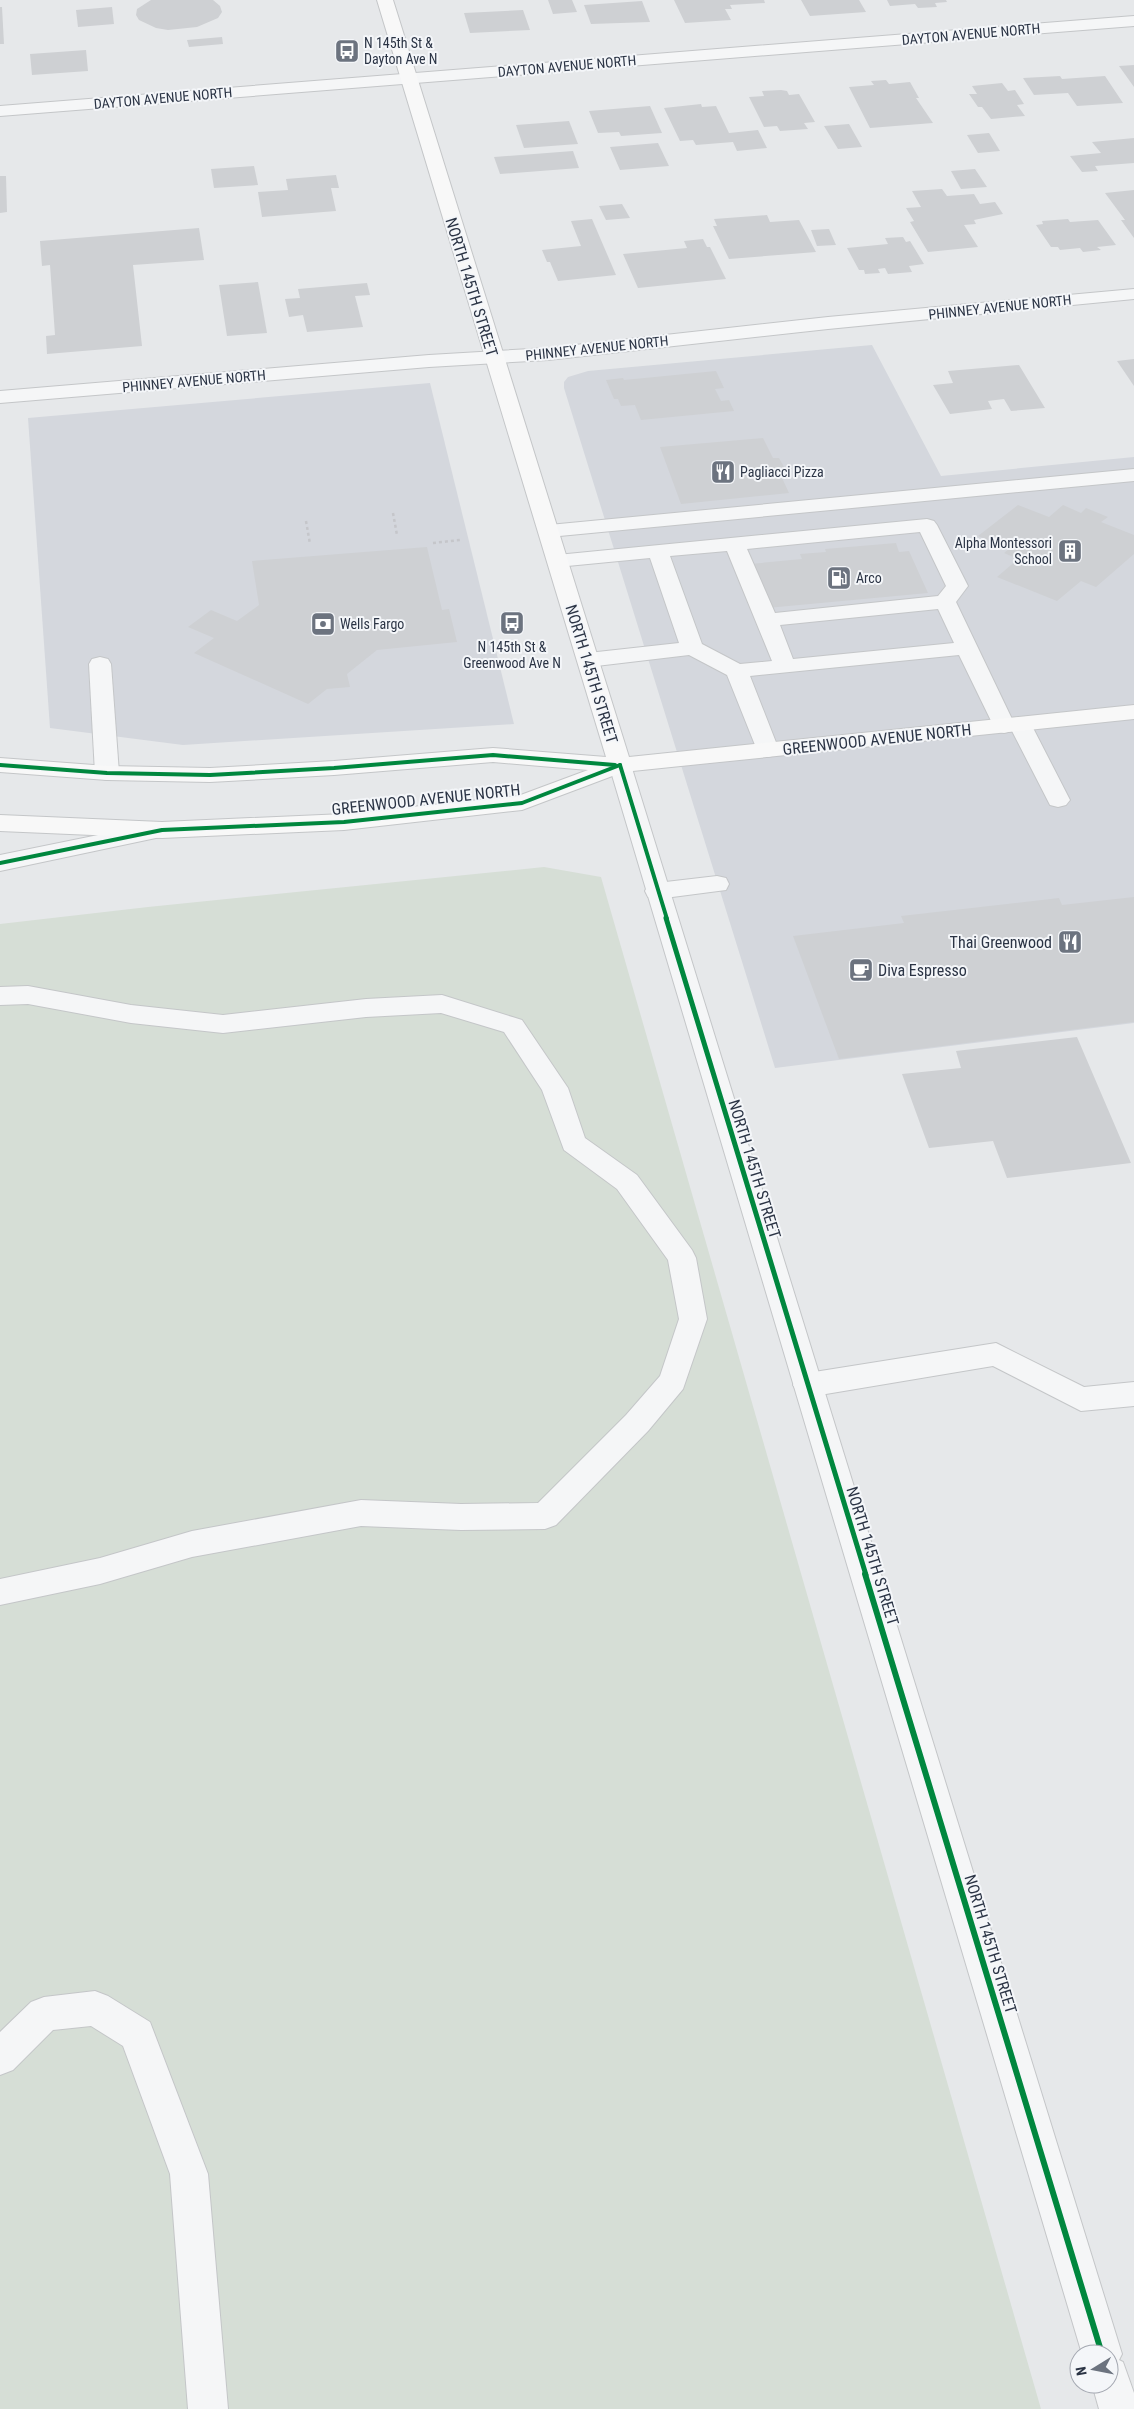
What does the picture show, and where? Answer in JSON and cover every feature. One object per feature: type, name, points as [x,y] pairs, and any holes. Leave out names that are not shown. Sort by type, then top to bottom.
[{"type":"main road","name":"NORTH 145TH STREET","points":[[385,0],[620,765]]},
{"type":"main road","name":"GREENWOOD AVENUE NORTH","points":[[0,765],[107,773],[210,775],[267,773],[493,755],[620,765],[1134,712]]},
{"type":"main road","name":"GREENWOOD AVENUE NORTH","points":[[162,830],[344,822],[522,803],[620,765]]},
{"type":"main road","points":[[0,823],[162,830]]},
{"type":"street","name":"DAYTON AVENUE NORTH","points":[[0,111],[1134,21]]},
{"type":"street","name":"PHINNEY AVENUE NORTH","points":[[0,397],[429,361],[494,359],[1134,294]]},
{"type":"street","points":[[549,531],[1134,475]]},
{"type":"street","points":[[557,561],[927,525],[957,586],[946,602],[767,620]]},
{"type":"street","points":[[735,544],[784,665]]},
{"type":"street","points":[[658,551],[692,648]]},
{"type":"street","points":[[946,602],[966,648],[1058,800]]},
{"type":"street","points":[[588,660],[692,648],[737,671],[966,648]]},
{"type":"street","points":[[100,664],[107,773]]},
{"type":"street","points":[[737,671],[768,750]]},
{"type":"street","name":"NORTH 145TH STREET","points":[[620,765],[1099,2344]]},
{"type":"street","name":"GREENWOOD AVENUE NORTH","points":[[0,863],[162,830]]},
{"type":"street","points":[[657,891],[717,884]]},
{"type":"street","points":[[0,996],[28,995],[131,1014],[223,1024],[366,1008],[442,1004],[513,1026],[555,1088],[573,1142],[627,1182],[682,1258],[693,1319],[673,1381],[637,1423],[545,1516],[461,1517],[361,1513],[192,1544],[100,1571],[0,1592]]},
{"type":"street","points":[[808,1385],[996,1354],[1081,1399],[1134,1394]]},
{"type":"street","points":[[0,2057],[44,2014],[95,2008],[136,2034],[188,2174],[208,2409]]},
{"type":"street","points":[[1114,2394],[1119,2409]]},
{"type":"path","points":[[393,513],[397,535]]},
{"type":"path","points":[[306,521],[310,544]]},
{"type":"path","points":[[433,543],[460,540]]},
{"type":"shaded area","points":[[872,345],[941,476],[1134,457],[1134,1023],[775,1068],[564,388],[564,382],[568,377],[588,371]]},
{"type":"shaded area","points":[[430,383],[514,724],[183,745],[50,728],[28,418]]},
{"type":"shaded area","points":[[544,867],[601,877],[1041,2409],[0,2409],[0,924]]},
{"type":"building","points":[[151,0],[213,0],[220,6],[222,12],[218,18],[197,27],[168,30],[156,28],[139,20],[136,15],[137,9]]},
{"type":"building","points":[[548,0],[572,0],[577,12],[553,14]]},
{"type":"building","points":[[674,0],[764,0],[765,3],[730,5],[732,9],[725,9],[731,20],[685,23]]},
{"type":"building","points":[[801,0],[859,0],[866,12],[810,16]]},
{"type":"building","points":[[887,0],[946,0],[947,2],[935,3],[937,7],[918,8],[915,4],[890,6]]},
{"type":"building","points":[[642,1],[650,22],[591,24],[584,5]]},
{"type":"building","points":[[0,7],[2,7],[4,44],[0,44]]},
{"type":"building","points":[[112,7],[114,24],[78,27],[76,10]]},
{"type":"building","points":[[523,10],[530,30],[470,33],[464,13]]},
{"type":"building","points":[[222,37],[223,44],[189,47],[187,40]]},
{"type":"building","points":[[86,50],[88,71],[32,75],[30,54]]},
{"type":"building","points":[[1134,65],[1134,87],[1119,66]]},
{"type":"building","points":[[1060,76],[1062,79],[1105,76],[1123,103],[1077,106],[1068,93],[1034,95],[1023,78]]},
{"type":"building","points":[[886,80],[889,84],[910,82],[919,98],[916,98],[933,123],[870,128],[849,87],[874,85],[871,81]]},
{"type":"building","points":[[1002,83],[1008,91],[1015,90],[1024,104],[1017,105],[1025,116],[991,119],[982,107],[978,107],[969,94],[977,94],[972,86]]},
{"type":"building","points":[[762,91],[787,91],[789,95],[799,94],[815,122],[804,123],[808,129],[780,131],[777,126],[764,127],[749,97],[764,96]]},
{"type":"building","points":[[701,104],[702,107],[716,106],[729,133],[758,130],[767,148],[737,151],[733,142],[696,145],[693,140],[680,141],[664,108]]},
{"type":"building","points":[[650,106],[662,133],[621,136],[619,132],[598,133],[589,111]]},
{"type":"building","points":[[569,121],[578,144],[524,148],[516,125]]},
{"type":"building","points":[[849,124],[862,147],[838,149],[824,126]]},
{"type":"building","points":[[989,133],[1000,151],[978,153],[967,135]]},
{"type":"building","points":[[1134,138],[1134,163],[1095,166],[1098,171],[1082,172],[1070,156],[1101,153],[1092,142]]},
{"type":"building","points":[[658,143],[669,166],[620,170],[610,147]]},
{"type":"building","points":[[573,151],[579,168],[500,174],[494,157]]},
{"type":"building","points":[[254,166],[258,185],[214,188],[211,169]]},
{"type":"building","points":[[975,169],[987,187],[961,189],[951,171]]},
{"type":"building","points":[[336,175],[339,188],[331,188],[336,211],[262,217],[258,192],[288,190],[286,179]]},
{"type":"building","points":[[0,176],[6,176],[7,212],[0,213]]},
{"type":"building","points":[[942,189],[947,196],[974,194],[980,204],[995,202],[1003,214],[974,220],[976,224],[964,225],[978,247],[928,252],[910,222],[914,221],[906,208],[921,207],[912,191]]},
{"type":"building","points":[[1134,190],[1134,238],[1121,220],[1125,220],[1105,193]]},
{"type":"building","points":[[622,204],[630,218],[606,220],[599,206]]},
{"type":"building","points":[[767,215],[770,222],[799,220],[816,252],[729,259],[713,226],[717,226],[714,219]]},
{"type":"building","points":[[592,219],[616,275],[558,281],[550,262],[547,262],[542,250],[581,246],[571,221]]},
{"type":"building","points":[[1068,219],[1070,222],[1098,220],[1116,245],[1097,247],[1101,250],[1083,252],[1080,248],[1060,250],[1058,247],[1051,247],[1036,225],[1043,224],[1042,221]]},
{"type":"building","points":[[199,228],[204,260],[133,265],[142,346],[47,354],[46,336],[55,335],[50,265],[42,266],[40,241]]},
{"type":"building","points":[[829,229],[836,245],[817,246],[811,230]]},
{"type":"building","points":[[903,237],[906,242],[910,241],[924,264],[909,266],[912,272],[888,274],[885,268],[878,269],[880,273],[865,274],[864,270],[859,270],[847,248],[888,244],[885,238]]},
{"type":"building","points":[[703,239],[707,247],[710,247],[726,279],[638,288],[623,254],[687,248],[684,241]]},
{"type":"building","points":[[258,282],[267,333],[227,336],[219,285]]},
{"type":"building","points":[[367,283],[370,295],[355,296],[363,327],[307,332],[303,315],[289,317],[285,299],[300,298],[298,289]]},
{"type":"building","points":[[1134,359],[1134,386],[1117,361]]},
{"type":"building","points":[[1019,365],[1045,408],[1011,411],[1004,399],[988,401],[992,409],[950,414],[933,385],[953,383],[948,371]]},
{"type":"building","points":[[716,371],[724,388],[715,389],[721,401],[729,400],[734,411],[641,420],[635,405],[621,406],[618,399],[614,399],[606,380],[623,378],[624,380]]},
{"type":"building","points":[[763,438],[773,458],[779,458],[784,467],[777,467],[789,493],[681,504],[660,447]]},
{"type":"building","name":"Alpha Montessori School","points":[[1018,505],[1049,517],[1063,505],[1081,513],[1086,508],[1108,517],[1101,522],[1134,535],[1134,554],[1096,587],[1081,581],[1057,601],[997,577],[1018,559],[1004,553],[1009,549],[978,536]]},
{"type":"building","name":"Arco","points":[[896,543],[899,552],[909,551],[928,593],[767,608],[750,564],[802,559],[800,554],[826,552],[825,549]]},
{"type":"building","name":"Wells Fargo","points":[[427,547],[442,610],[449,609],[457,642],[377,650],[347,674],[350,687],[327,689],[308,704],[194,653],[214,638],[188,627],[211,610],[237,621],[259,605],[252,561]]},
{"type":"building","points":[[1134,897],[1134,1022],[839,1059],[793,936],[904,923],[901,916],[1059,898],[1062,905]]},
{"type":"building","points":[[1077,1037],[1131,1163],[1007,1178],[993,1141],[929,1148],[902,1074],[961,1068],[956,1051]]},
{"type":"cycle path","points":[[0,765],[107,773],[210,775],[334,768],[493,755],[615,765]]},
{"type":"cycle path","points":[[620,765],[1099,2344]]},
{"type":"cycle path","points":[[0,863],[162,830],[344,822],[522,803],[620,765]]},
{"type":"place","name":"N 145th St & Dayton Ave N","points":[[347,51]]},
{"type":"place","name":"Pagliacci Pizza","points":[[723,472]]},
{"type":"place","name":"Alpha Montessori School","points":[[1070,551]]},
{"type":"place","name":"Arco","points":[[839,578]]},
{"type":"place","name":"N 145th St & Greenwood Ave N","points":[[512,623]]},
{"type":"place","name":"Wells Fargo","points":[[323,624]]},
{"type":"place","name":"Thai Greenwood","points":[[1070,942]]},
{"type":"place","name":"Diva Espresso","points":[[861,970]]}]
